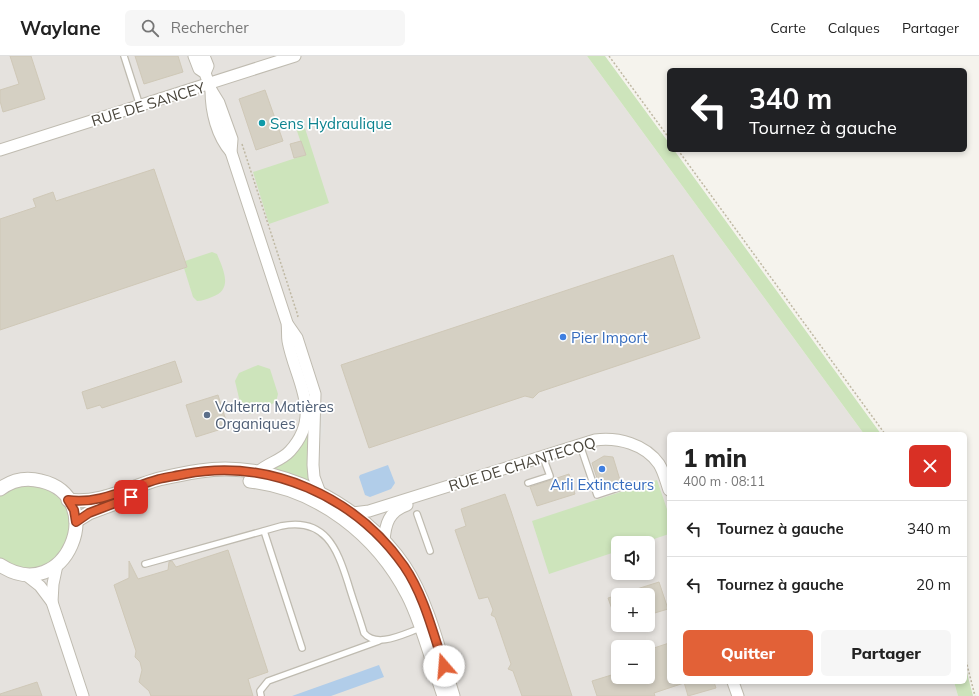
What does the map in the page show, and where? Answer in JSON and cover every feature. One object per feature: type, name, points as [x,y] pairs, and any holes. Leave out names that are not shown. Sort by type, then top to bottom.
[{"type":"street","points":[[194,56],[199,69],[205,73],[210,87],[211,106],[223,142],[231,152],[288,325],[288,341],[305,394],[306,422],[302,434],[289,452],[257,472]]},
{"type":"street","points":[[204,56],[208,66],[205,73]]},
{"type":"street","name":"RUE DE SANCEY","points":[[0,150],[140,106],[210,87],[295,56]]},
{"type":"street","points":[[288,325],[298,338],[315,394],[313,465],[314,477],[320,493]]},
{"type":"street","name":"RUE DE CHANTECOQ","points":[[353,513],[369,511],[605,438],[626,442],[637,446],[647,453],[660,466],[667,485]]},
{"type":"street","points":[[68,500],[91,500],[159,479],[202,471],[229,470],[257,472],[280,477],[320,493],[353,513],[384,542],[404,566],[418,593],[453,696]]},
{"type":"street","points":[[76,522],[89,513],[103,507],[158,488],[196,480],[230,478],[259,482],[297,492],[330,509],[354,526],[382,553],[409,597],[444,696]]},
{"type":"street","points":[[0,565],[10,571],[26,575],[42,573],[57,565],[68,553],[75,538],[76,522],[74,510],[68,500],[59,489],[46,482],[33,479],[19,480],[2,485]]},
{"type":"street","points":[[384,542],[388,520],[397,508],[426,498],[456,485]]},
{"type":"street","points":[[52,602],[53,584],[57,565]]},
{"type":"street","points":[[26,575],[40,586],[52,602],[83,696]]},
{"type":"street","points":[[734,684],[738,696]]},
{"type":"lane","points":[[124,56],[140,106]]},
{"type":"lane","points":[[580,445],[597,495],[618,488]]},
{"type":"lane","points":[[528,483],[550,476],[543,457]]},
{"type":"lane","points":[[417,514],[430,551]]},
{"type":"lane","points":[[145,564],[292,524],[304,525],[320,531],[332,543],[339,555],[364,633],[371,640],[379,641]]},
{"type":"lane","points":[[264,531],[302,648]]},
{"type":"lane","points":[[261,696],[260,691],[268,681],[379,641],[421,628]]},
{"type":"path","points":[[609,56],[667,135]]},
{"type":"path","points":[[679,152],[885,432]]},
{"type":"path","points":[[967,665],[975,696]]},
{"type":"shaded area","points":[[0,56],[587,56],[863,432],[667,432],[667,684],[955,684],[958,696],[0,696]]},
{"type":"shaded area","points":[[319,399],[323,414],[324,431],[316,450]]},
{"type":"green space","points":[[587,56],[605,56],[667,140],[667,152],[675,152],[880,432],[863,432]]},
{"type":"green space","points":[[302,119],[329,203],[269,224],[253,172],[305,155],[294,122]]},
{"type":"green space","points":[[212,252],[217,254],[224,272],[225,284],[219,294],[201,301],[197,301],[193,297],[184,268],[187,267],[185,261]]},
{"type":"green space","points":[[258,365],[270,369],[278,394],[276,402],[250,414],[242,411],[235,381],[239,373]]},
{"type":"green space","points":[[312,392],[311,485],[267,470],[290,456]]},
{"type":"green space","points":[[657,480],[667,509],[667,535],[655,539],[655,536],[611,536],[611,553],[549,574],[532,521]]},
{"type":"green space","points":[[26,484],[49,491],[59,498],[70,515],[71,526],[68,537],[62,549],[55,557],[40,567],[29,569],[18,567],[0,559],[0,495],[13,487]]},
{"type":"green space","points":[[967,673],[973,696],[958,696],[955,684],[967,684]]},
{"type":"water","points":[[388,465],[395,483],[391,489],[370,497],[365,495],[359,477],[360,475]]},
{"type":"water","points":[[379,665],[384,677],[331,696],[292,696]]},
{"type":"building","points":[[10,56],[31,56],[45,99],[3,112],[0,101],[0,90],[19,84]]},
{"type":"building","points":[[135,56],[178,56],[183,72],[144,84]]},
{"type":"building","name":"Sens Hydraulique","points":[[265,90],[283,141],[256,150],[239,99]]},
{"type":"building","points":[[301,141],[306,155],[294,158],[290,144]]},
{"type":"building","points":[[154,169],[187,267],[0,330],[0,219],[36,207],[33,199],[53,192],[56,201]]},
{"type":"building","name":"Pier Import","points":[[673,255],[700,338],[539,392],[533,398],[525,396],[369,448],[341,365]]},
{"type":"building","points":[[175,361],[182,382],[102,408],[100,405],[87,409],[82,392]]},
{"type":"building","points":[[218,395],[228,427],[196,437],[186,405]]},
{"type":"building","points":[[604,456],[613,457],[620,480],[600,487],[592,463]]},
{"type":"building","points":[[569,474],[575,494],[537,506],[530,487]]},
{"type":"building","points":[[505,494],[572,696],[522,696],[513,671],[508,669],[511,664],[495,617],[491,615],[493,610],[488,597],[479,599],[455,530],[466,526],[461,509]]},
{"type":"building","points":[[228,550],[268,672],[248,679],[253,696],[151,696],[149,691],[139,682],[142,670],[140,662],[135,657],[136,651],[114,585],[129,578],[129,561],[138,579],[168,570],[169,562],[172,561],[176,567]]},
{"type":"building","points":[[659,582],[667,609],[655,613],[655,588],[640,588]]},
{"type":"building","points":[[611,597],[611,606],[608,598]]},
{"type":"building","points":[[667,644],[667,684],[681,684],[654,693],[655,696],[597,696],[592,681],[611,675],[611,684],[655,684],[655,648]]},
{"type":"building","points":[[37,682],[42,696],[0,696],[0,694]]},
{"type":"building","points":[[685,684],[715,684],[716,688],[688,696]]},
{"type":"place","name":"Sens Hydraulique","points":[[262,123]]},
{"type":"place","name":"Pier Import","points":[[563,337]]},
{"type":"place","name":"Valterra Matières Organiques","points":[[207,415]]},
{"type":"place","name":"Arli Extincteurs","points":[[602,469]]},
{"type":"route","points":[[131,497],[89,513],[76,522],[74,510],[68,500],[91,500],[159,479],[202,471],[229,470],[257,472],[280,477],[295,482],[334,500],[362,520],[384,542],[404,566],[418,593],[444,666]]}]
